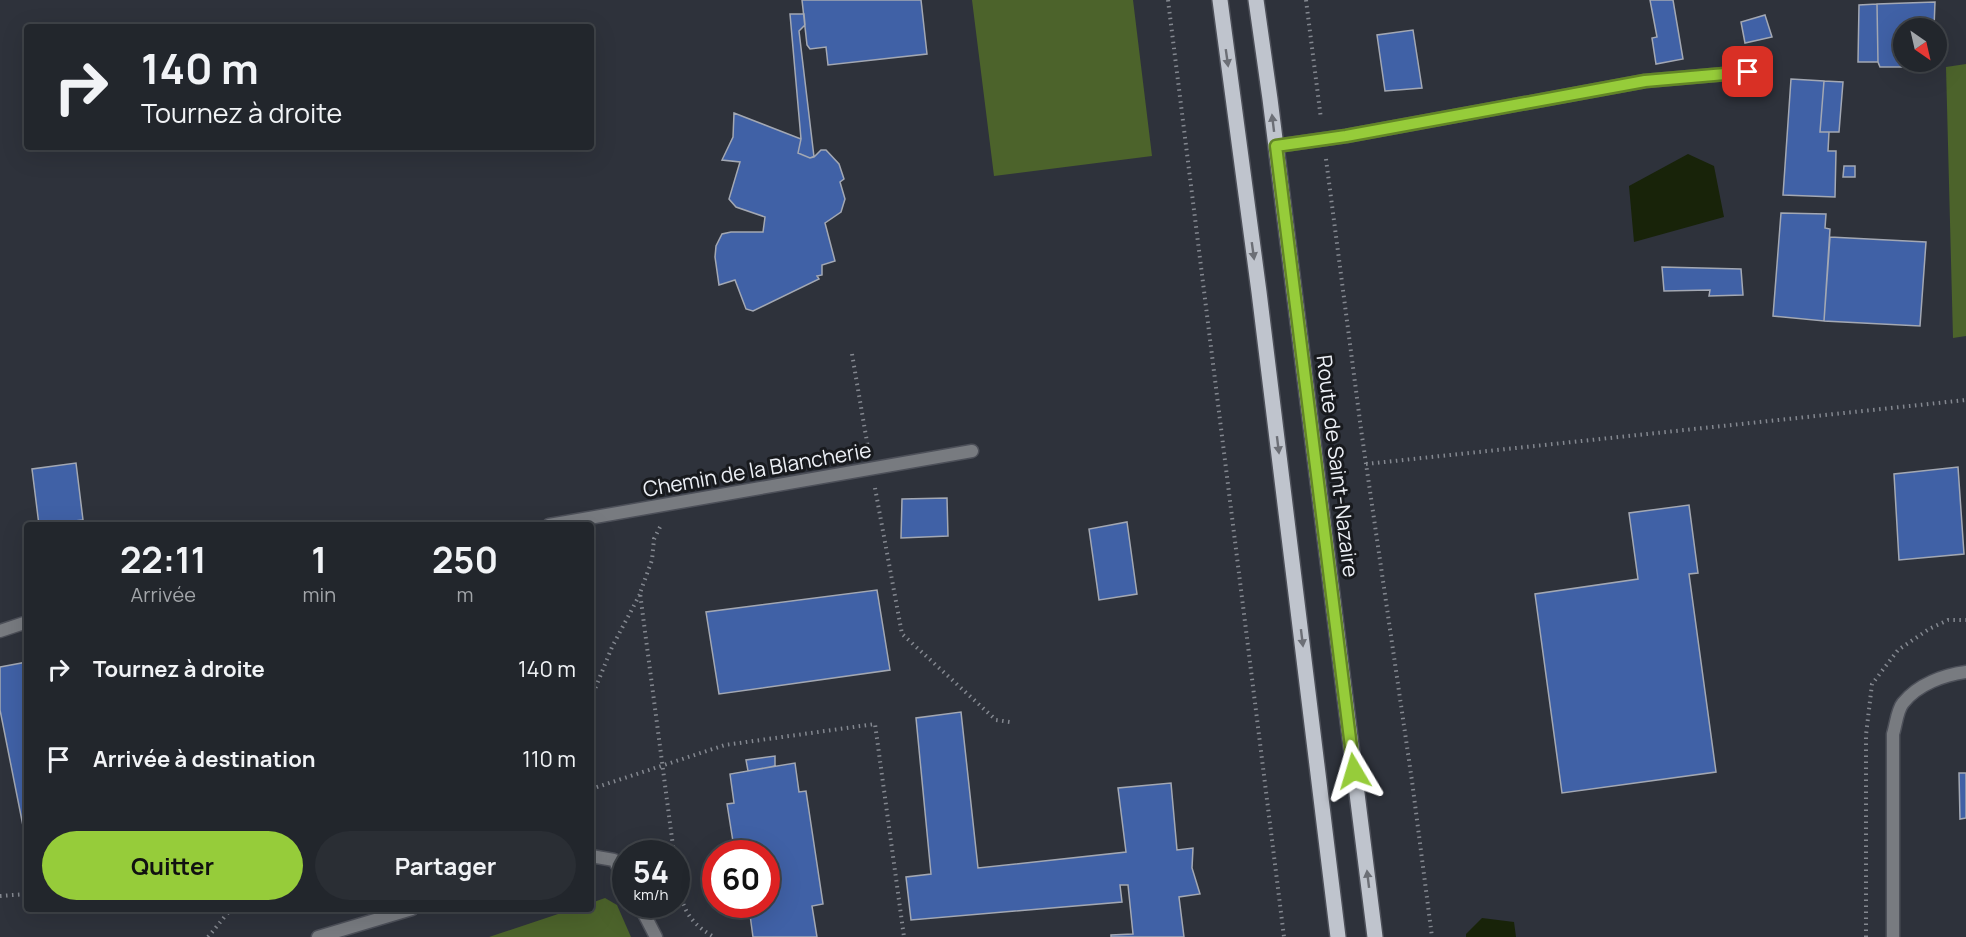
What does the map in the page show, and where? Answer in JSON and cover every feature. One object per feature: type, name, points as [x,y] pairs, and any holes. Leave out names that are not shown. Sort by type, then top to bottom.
[{"type":"main road","points":[[1220,0],[1265,339],[1338,937]]},
{"type":"main road","name":"Route de Saint-Nazaire","points":[[1256,0],[1375,937]]},
{"type":"street","points":[[1276,146],[1323,140],[1645,81],[1748,72]]},
{"type":"street","name":"Chemin de la Blancherie","points":[[566,522],[972,451]]},
{"type":"street","points":[[0,631],[24,623]]},
{"type":"street","points":[[1893,937],[1893,734],[1902,704],[1920,688],[1949,675],[1966,672]]},
{"type":"street","points":[[594,857],[612,860]]},
{"type":"street","points":[[318,937],[402,912]]},
{"type":"street","points":[[646,918],[656,937]]},
{"type":"path","points":[[1168,0],[1284,937]]},
{"type":"path","points":[[1306,0],[1366,464],[1432,937]]},
{"type":"path","points":[[852,354],[902,634],[996,720],[1010,722]]},
{"type":"path","points":[[1366,464],[1966,400]]},
{"type":"path","points":[[594,692],[612,647],[640,593],[652,560],[654,538],[661,524],[677,503]]},
{"type":"path","points":[[640,593],[672,840]]},
{"type":"path","points":[[594,788],[725,745],[875,724],[904,937]]},
{"type":"path","points":[[0,896],[24,894]]},
{"type":"path","points":[[208,937],[229,912]]},
{"type":"path","points":[[690,917],[702,930],[714,937]]},
{"type":"green space","points":[[972,0],[1133,0],[1152,156],[994,176]]},
{"type":"green space","points":[[1966,64],[1966,336],[1953,338],[1946,72],[1947,67]]},
{"type":"green space","points":[[605,898],[612,902],[612,918],[623,918],[631,937],[489,937],[564,912],[594,912],[594,902]]},
{"type":"shaded area","points":[[1688,154],[1714,166],[1724,217],[1634,242],[1629,186]]},
{"type":"shaded area","points":[[1482,918],[1514,922],[1516,937],[1466,937],[1466,934]]},
{"type":"building","points":[[802,0],[921,0],[927,54],[828,65],[826,47],[810,49],[807,45]]},
{"type":"building","points":[[1650,0],[1673,0],[1683,59],[1656,64],[1652,38],[1657,37]]},
{"type":"building","points":[[1935,2],[1934,18],[1893,18],[1893,67],[1880,67],[1878,62],[1877,4]]},
{"type":"building","points":[[1877,4],[1878,62],[1858,62],[1859,5]]},
{"type":"building","points":[[790,14],[804,14],[805,25],[799,31],[814,157],[810,158],[798,153],[801,139]]},
{"type":"building","points":[[1765,15],[1772,37],[1745,43],[1741,22]]},
{"type":"building","points":[[1413,30],[1422,88],[1385,91],[1377,35]]},
{"type":"building","points":[[1791,79],[1824,81],[1820,132],[1829,132],[1828,151],[1836,151],[1835,197],[1783,195]]},
{"type":"building","points":[[1824,81],[1843,82],[1839,132],[1820,132]]},
{"type":"building","points":[[734,113],[801,139],[798,153],[810,158],[821,150],[826,150],[839,164],[844,179],[840,182],[845,199],[841,212],[825,223],[835,261],[822,265],[822,275],[817,276],[819,279],[753,311],[746,309],[735,280],[719,285],[715,257],[716,246],[722,234],[763,232],[765,217],[736,207],[729,199],[740,162],[722,160],[733,137]]},
{"type":"building","points":[[1844,166],[1855,166],[1855,177],[1843,177]]},
{"type":"building","points":[[1781,213],[1826,214],[1825,228],[1830,229],[1824,321],[1773,316]]},
{"type":"building","points":[[1830,237],[1926,242],[1920,326],[1824,321]]},
{"type":"building","points":[[1662,267],[1741,269],[1743,295],[1709,296],[1710,290],[1664,291]]},
{"type":"building","points":[[76,463],[83,520],[39,522],[32,469]]},
{"type":"building","points":[[1958,467],[1964,554],[1899,560],[1894,474]]},
{"type":"building","points":[[947,498],[948,536],[901,538],[902,499]]},
{"type":"building","points":[[1689,505],[1698,573],[1689,574],[1716,772],[1562,793],[1535,594],[1638,579],[1629,513]]},
{"type":"building","points":[[1127,522],[1137,594],[1099,600],[1089,529]]},
{"type":"building","points":[[877,590],[890,670],[719,694],[706,612]]},
{"type":"building","points":[[24,663],[24,831],[0,710],[0,667]]},
{"type":"building","points":[[961,712],[978,868],[1126,852],[1118,788],[1171,783],[1177,850],[1193,848],[1192,868],[1200,894],[1179,897],[1184,937],[1111,937],[1111,935],[1133,934],[1128,885],[1120,885],[1122,902],[911,920],[906,877],[931,874],[916,718]]},
{"type":"building","points":[[775,756],[775,766],[748,771],[746,760]]},
{"type":"building","points":[[795,763],[799,792],[806,791],[823,904],[812,906],[817,937],[753,937],[750,918],[780,918],[780,840],[733,840],[727,804],[734,803],[730,774]]},
{"type":"building","points":[[1959,773],[1966,773],[1966,818],[1960,819]]},
{"type":"route","points":[[1354,771],[1276,146],[1346,136],[1645,81],[1748,72]]}]
